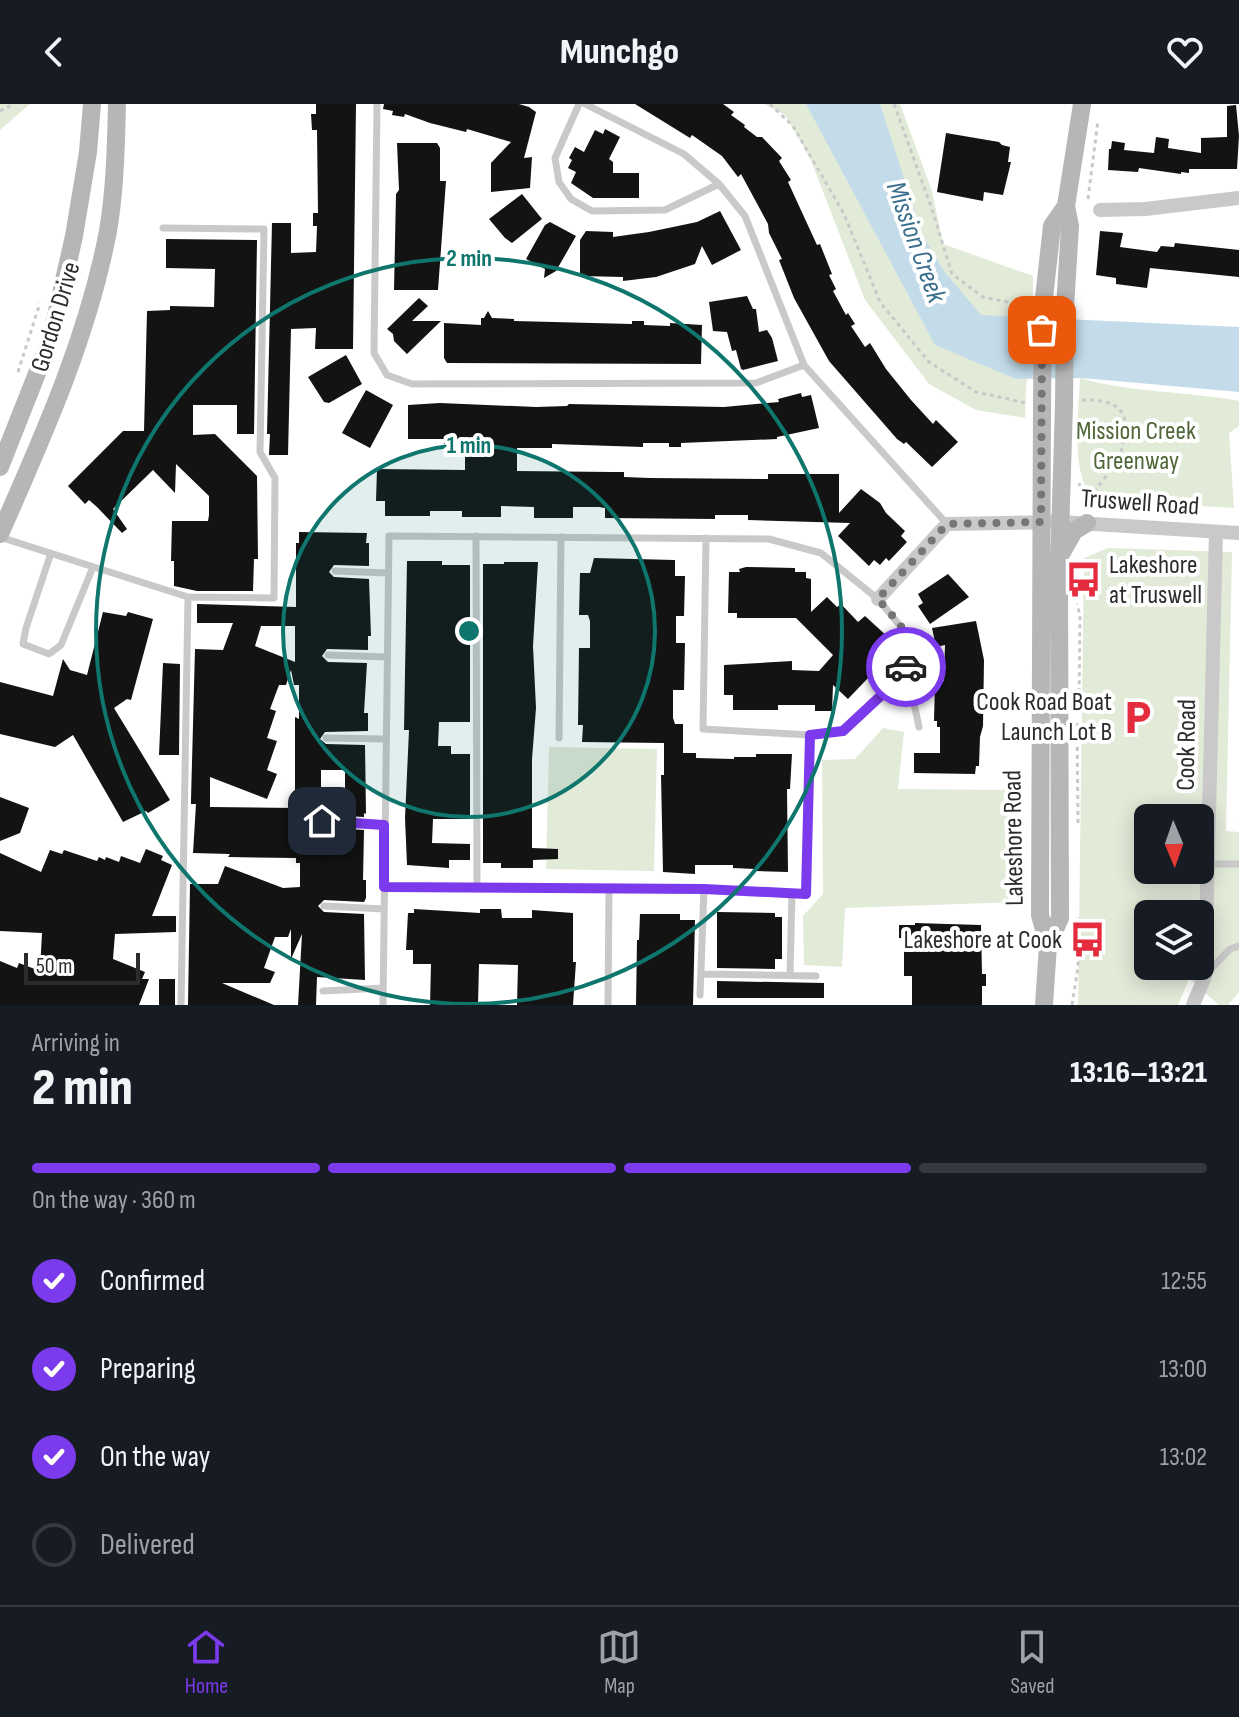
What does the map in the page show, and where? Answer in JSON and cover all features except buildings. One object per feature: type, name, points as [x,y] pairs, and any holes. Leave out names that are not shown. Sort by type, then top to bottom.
[{"type":"main road","name":"Gordon Drive","points":[[0,467],[51,338],[74,236],[88,152],[92,104]]},
{"type":"main road","name":"Gordon Drive","points":[[0,536],[82,335],[108,230],[117,104]]},
{"type":"main road","name":"Lakeshore Road","points":[[1048,945],[1060,918],[1059,560],[1069,403],[1065,308],[1070,226],[1066,206],[1082,104]]},
{"type":"main road","name":"Lakeshore Road","points":[[1044,1005],[1048,945],[1040,915],[1041,522],[1036,403],[1052,226],[1066,206]]},
{"type":"main road","points":[[1059,560],[1074,531],[1087,523]]},
{"type":"main road","points":[[1040,677],[1060,679]]},
{"type":"street","points":[[1100,210],[1145,209],[1239,198]]},
{"type":"street","name":"Truswell Road","points":[[947,524],[1061,522],[1239,533]]},
{"type":"street","points":[[878,599],[947,524]]},
{"type":"street","name":"Cook Road","points":[[1209,804],[1216,532]]},
{"type":"street","name":"Cook Road","points":[[1193,1005],[1203,980]]},
{"type":"lane","points":[[377,104],[374,353],[387,375],[412,384],[756,383],[804,365]]},
{"type":"lane","points":[[579,104],[555,158],[559,182],[571,199],[592,211],[665,210],[719,184]]},
{"type":"lane","points":[[585,104],[684,154],[719,184],[745,216],[804,365],[947,524]]},
{"type":"lane","points":[[0,536],[188,597],[274,598],[275,478],[260,452],[264,229],[163,228]]},
{"type":"lane","points":[[383,1005],[389,536],[476,536],[706,538],[769,539],[821,553],[878,599],[910,638],[910,659],[902,676],[843,731],[810,735],[703,729],[706,538]]},
{"type":"lane","points":[[476,536],[477,888]]},
{"type":"lane","points":[[559,738],[561,537]]},
{"type":"lane","points":[[51,553],[23,644],[49,654],[61,645],[93,567]]},
{"type":"lane","points":[[335,571],[388,573]]},
{"type":"lane","points":[[181,1005],[188,597]]},
{"type":"lane","points":[[328,655],[387,657]]},
{"type":"lane","points":[[902,676],[911,689],[919,727]]},
{"type":"lane","points":[[384,887],[704,889],[806,894],[810,735]]},
{"type":"lane","points":[[326,738],[386,739]]},
{"type":"lane","points":[[322,821],[384,825]]},
{"type":"lane","points":[[1214,864],[1239,864]]},
{"type":"lane","points":[[608,1005],[609,889]]},
{"type":"lane","points":[[700,995],[704,889]]},
{"type":"lane","points":[[790,975],[792,893]]},
{"type":"lane","points":[[324,906],[384,909]]},
{"type":"lane","points":[[1214,966],[1230,949],[1239,946]]},
{"type":"lane","points":[[701,974],[816,976]]},
{"type":"lane","points":[[323,991],[383,988]]},
{"type":"path","points":[[0,111],[8,104]]},
{"type":"path","points":[[0,111],[14,104]]},
{"type":"path","points":[[770,104],[793,126],[844,214],[880,302],[929,362],[976,392],[1015,402],[1036,403]]},
{"type":"path","points":[[894,104],[952,274],[983,297],[1043,307]]},
{"type":"path","points":[[17,374],[42,299]]},
{"type":"path","points":[[1069,403],[1105,399],[1117,405],[1126,421],[1122,451],[1087,501]]},
{"type":"path","points":[[1015,402],[1036,403]]},
{"type":"path","points":[[1076,476],[1087,501],[1087,523]]},
{"type":"path","points":[[1075,599],[1080,615],[1079,700],[1076,712]]},
{"type":"path","points":[[1076,720],[1078,833]]},
{"type":"path","points":[[1072,1005],[1078,967],[1078,908]]},
{"type":"green space","points":[[0,104],[30,104],[0,130]]},
{"type":"green space","name":"Mission Creek Greenway","points":[[764,104],[900,104],[932,191],[943,244],[1033,276],[1025,418],[976,410],[929,384],[865,300],[810,158],[785,115]]},
{"type":"green space","name":"Mission Creek Greenway","points":[[1080,378],[1119,387],[1239,401],[1239,426],[1229,433],[1234,508],[1096,500],[1082,477],[1079,461]]},
{"type":"green space","points":[[1108,548],[1232,552],[1226,831],[1239,832],[1239,992],[1228,1005],[1219,1005],[1190,980],[1214,980],[1214,900],[1134,900],[1134,980],[1189,980],[1178,1005],[1078,1005],[1084,558]]},
{"type":"green space","points":[[883,728],[904,732],[898,789],[1017,790],[1018,902],[845,908],[842,967],[804,965],[803,916],[823,894],[822,760],[855,759]]},
{"type":"green space","points":[[549,747],[657,749],[654,871],[546,869]]},
{"type":"water","name":"Mission Creek","points":[[806,104],[880,104],[922,234],[943,270],[981,315],[1239,327],[1239,392],[1082,378],[1016,379],[935,345]]},
{"type":"way so far","points":[[906,667],[910,659],[910,638],[878,599],[947,524],[1041,522],[1042,330]]},
{"type":"place","name":"Lakeshore at Truswell","points":[[1083,580]]},
{"type":"place","name":"Cook Road Boat Launch Lot B","points":[[1138,717]]},
{"type":"place","name":"Lakeshore at Cook","points":[[1088,940]]},
{"type":"route","points":[[322,821],[384,825],[384,887],[704,889],[806,894],[810,735],[843,731],[902,676],[906,667]]}]
